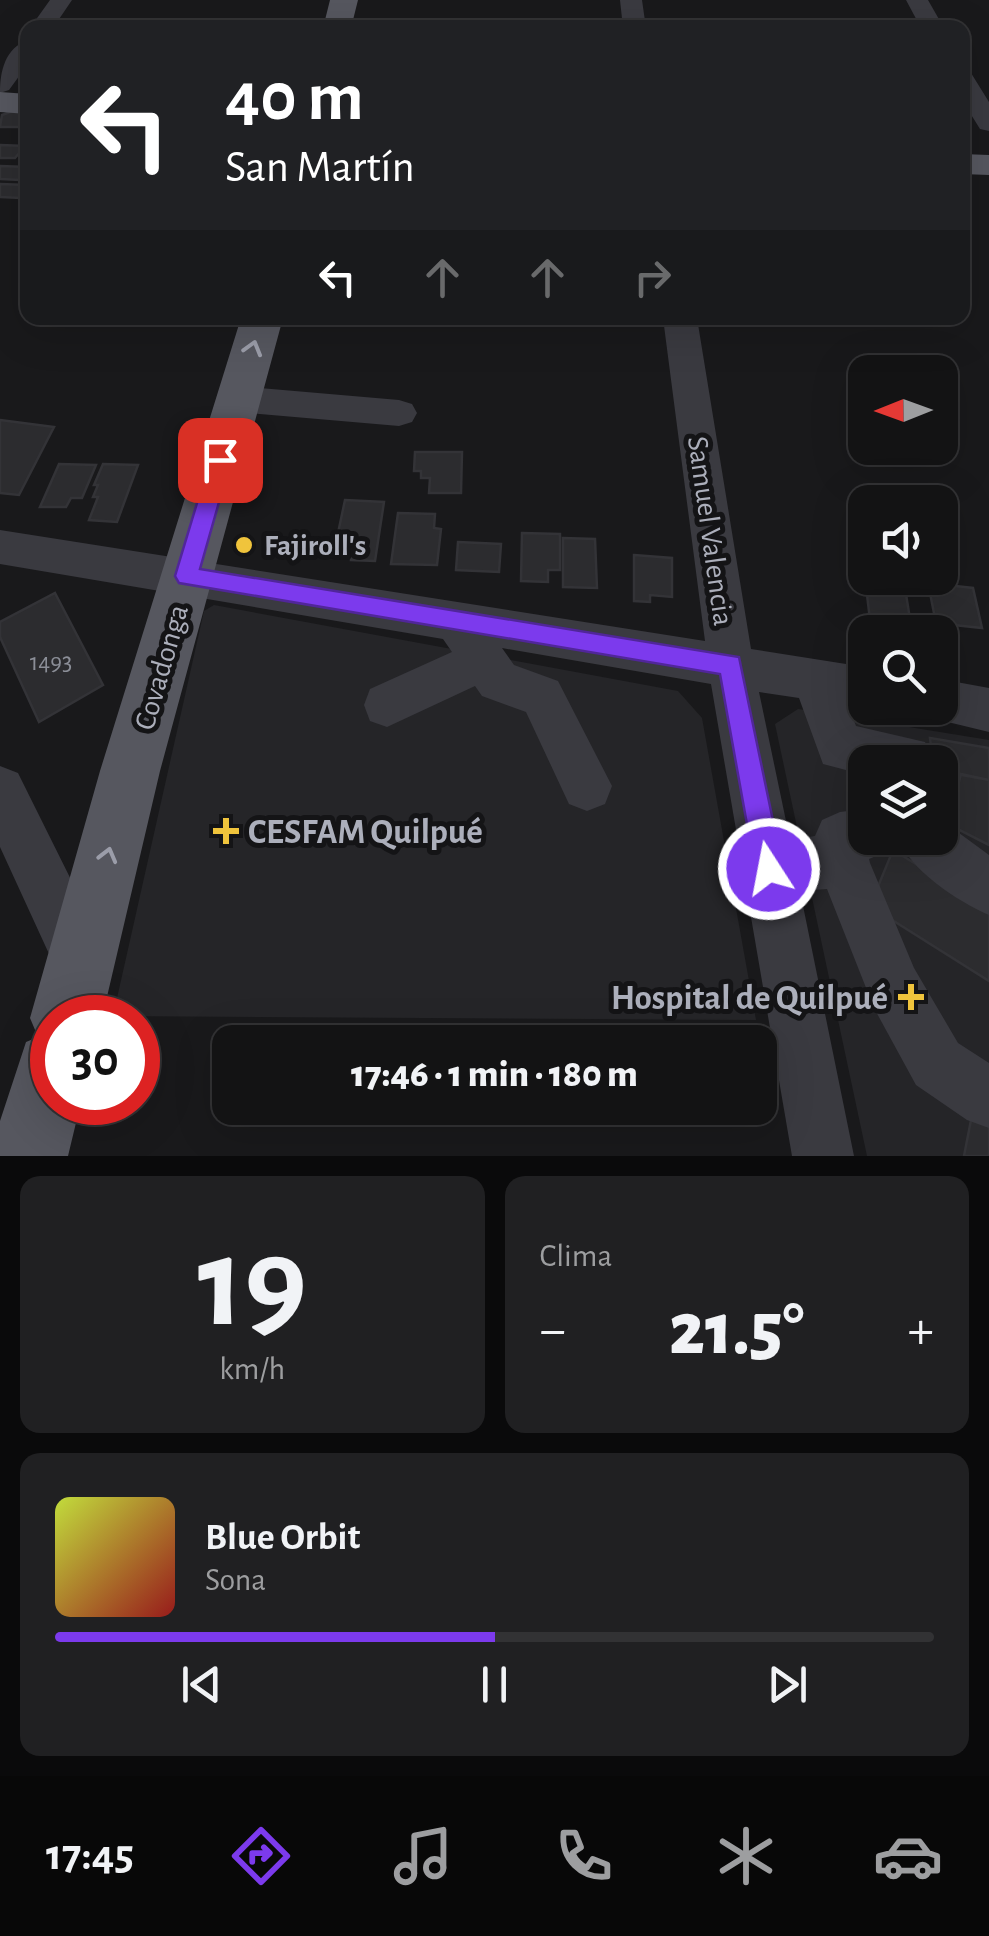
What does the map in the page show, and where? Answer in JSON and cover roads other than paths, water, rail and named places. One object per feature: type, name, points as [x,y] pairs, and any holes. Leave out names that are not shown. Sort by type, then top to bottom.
[{"type":"main road","name":"Covadonga","points":[[73,989],[260,325]]},
{"type":"main road","points":[[29,1156],[37,1125]]},
{"type":"street","points":[[0,86],[20,58]]},
{"type":"street","points":[[970,91],[989,123]]},
{"type":"street","name":"Samuel Valencia","points":[[681,325],[731,665],[823,1156]]},
{"type":"street","points":[[238,399],[398,413]]},
{"type":"street","points":[[0,546],[848,685]]},
{"type":"street","points":[[457,622],[498,681],[542,696],[587,786]]},
{"type":"street","points":[[387,705],[483,660]]},
{"type":"street","points":[[816,680],[840,746],[848,748]]},
{"type":"street","points":[[958,704],[989,710]]},
{"type":"street","points":[[0,791],[73,989]]},
{"type":"street","points":[[769,869],[818,862],[848,852]]},
{"type":"street","points":[[855,855],[894,988],[937,1064],[989,1098]]},
{"type":"street","points":[[946,855],[989,888]]},
{"type":"place","name":"Fajiroll's","points":[[244,545]]},
{"type":"place","name":"CESFAM Quilpué","points":[[226,831]]},
{"type":"place","name":"Hospital de Quilpué","points":[[911,997]]}]
